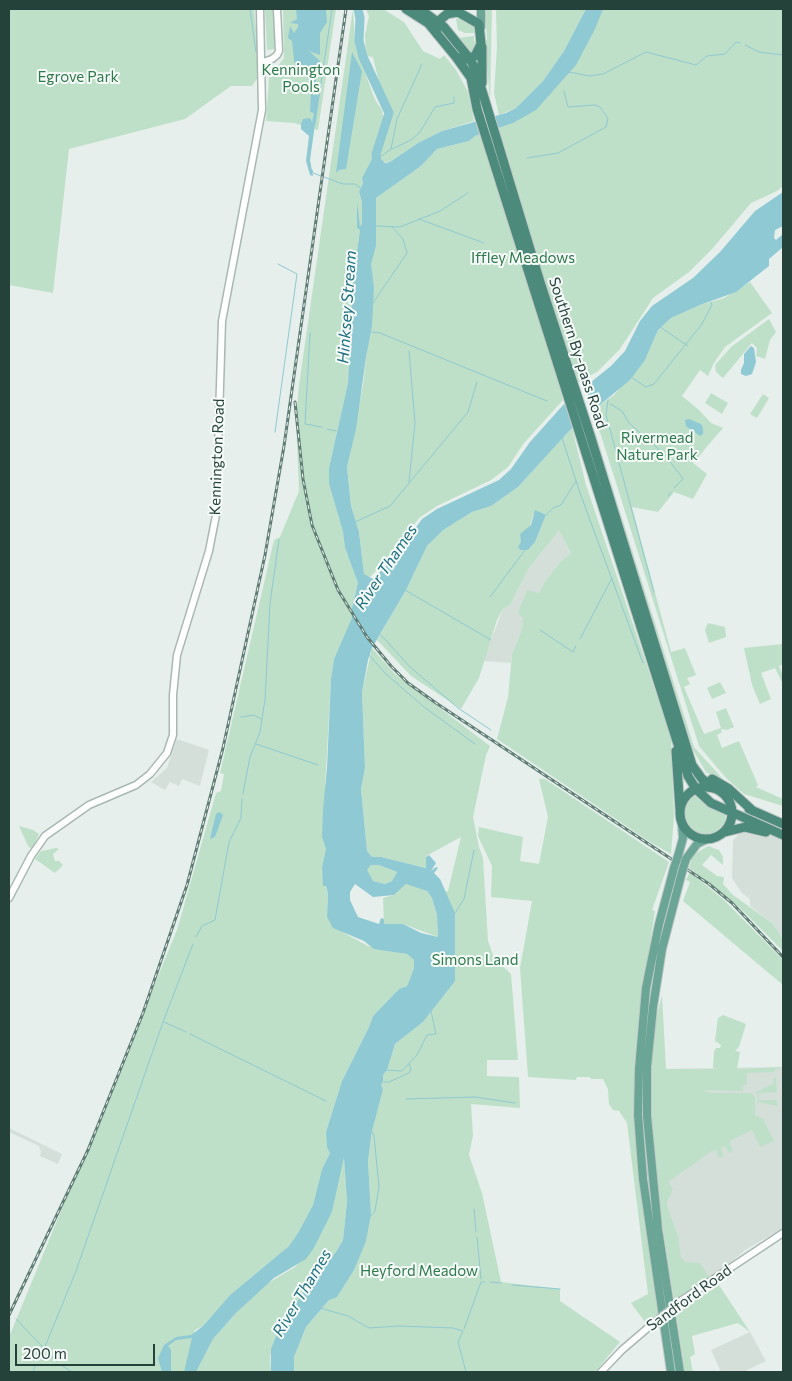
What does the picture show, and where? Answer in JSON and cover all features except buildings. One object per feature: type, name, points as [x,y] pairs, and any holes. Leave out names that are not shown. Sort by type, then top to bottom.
[{"type":"highway","points":[[415,10],[446,14],[460,10],[481,28]]},
{"type":"highway","points":[[415,10],[439,39]]},
{"type":"highway","name":"Southern By-pass Road","points":[[415,10],[439,22],[470,59],[481,108],[491,140],[692,765],[702,779],[715,788]]},
{"type":"highway","points":[[439,39],[436,29],[446,14]]},
{"type":"highway","name":"Southern By-pass Road","points":[[478,92],[481,28]]},
{"type":"highway","name":"Southern By-pass Road","points":[[439,39],[471,78],[478,92]]},
{"type":"highway","points":[[451,53],[463,60],[470,59],[477,53],[481,42]]},
{"type":"highway","name":"Southern By-pass Road","points":[[586,437],[676,740],[688,776],[696,789]]},
{"type":"highway","name":"Southern By-pass Road","points":[[676,740],[677,798],[682,825]]},
{"type":"highway","points":[[686,743],[704,773],[729,789],[753,811]]},
{"type":"highway","points":[[715,788],[726,800],[732,814],[724,832]]},
{"type":"highway","points":[[680,813],[687,796],[696,789],[715,788],[753,811],[783,824]]},
{"type":"highway","points":[[696,789],[711,803],[732,814],[781,834]]},
{"type":"highway","points":[[682,825],[692,834],[707,839],[724,832],[745,827],[781,834]]},
{"type":"main road","points":[[481,9],[481,28]]},
{"type":"main road","points":[[671,1372],[643,1179],[638,1115],[639,1068],[646,988],[659,924],[683,838],[682,825]]},
{"type":"main road","points":[[680,1372],[658,1229],[647,1116],[647,1067],[652,1006],[662,948],[682,872],[686,859],[697,844],[707,839]]},
{"type":"street","name":"Kennington Road","points":[[9,898],[31,856],[45,836],[89,805],[136,785],[150,774],[167,754],[173,735],[173,696],[177,655],[209,551],[216,515],[222,321],[262,110],[263,62],[260,9]]},
{"type":"street","points":[[263,62],[272,59],[279,51],[276,9]]},
{"type":"street","name":"Sandford Road","points":[[601,1372],[622,1350],[682,1300],[783,1233]]},
{"type":"shaded area","points":[[559,529],[571,553],[562,560],[544,583],[539,593],[527,591],[522,629],[512,654],[511,663],[483,661],[503,609],[510,605],[529,568]]},
{"type":"shaded area","points":[[177,739],[209,750],[200,786],[182,779],[179,786],[170,782],[165,790],[151,782],[167,768]]},
{"type":"shaded area","points":[[744,829],[757,830],[783,840],[783,939],[772,923],[750,906],[750,899],[742,893],[732,878],[733,840]]},
{"type":"shaded area","points":[[783,1067],[783,1228],[745,1250],[721,1271],[684,1296],[667,1216],[655,1069]]},
{"type":"shaded area","points":[[9,1128],[62,1154],[58,1164],[40,1156],[39,1146],[9,1132]]},
{"type":"shaded area","points":[[750,1332],[766,1361],[743,1372],[721,1372],[711,1350]]},
{"type":"green space","name":"Egrove Park","points":[[9,9],[254,9],[260,74],[252,86],[231,86],[185,119],[69,149],[53,293],[9,285]]},
{"type":"green space","points":[[265,9],[273,9],[275,49],[267,50]]},
{"type":"green space","name":"Kennington Pools","points":[[283,9],[336,9],[318,130],[294,123],[266,121],[269,78],[284,58]]},
{"type":"green space","points":[[353,9],[355,40],[375,100],[382,110],[384,122],[375,153],[362,178],[363,183],[359,192],[362,202],[362,227],[359,227],[357,200],[357,228],[360,230],[353,281],[348,383],[329,468],[329,484],[343,532],[345,548],[358,583],[352,608],[353,618],[334,659],[331,679],[325,788],[326,849],[322,867],[324,886],[328,894],[327,917],[344,933],[368,946],[407,954],[414,960],[414,968],[407,986],[399,989],[373,1016],[342,1081],[326,1132],[330,1153],[322,1169],[313,1205],[298,1233],[289,1246],[230,1295],[203,1326],[195,1330],[185,1372],[9,1372],[9,1337],[177,930],[216,793],[221,791],[224,774],[220,773],[274,540],[280,537],[299,491],[296,419],[299,385]]},
{"type":"green space","points":[[366,9],[383,9],[404,22],[423,51],[440,59],[444,55],[456,70],[468,92],[474,121],[442,131],[418,143],[390,162],[383,162],[378,155],[393,113],[380,87],[373,57],[366,56],[365,35],[369,16]]},
{"type":"green space","points":[[485,9],[492,9],[490,102],[485,41],[487,40]]},
{"type":"green space","points":[[496,9],[586,9],[564,51],[543,81],[516,108],[499,115],[494,93],[497,47]]},
{"type":"green space","name":"Iffley Meadows","points":[[603,9],[783,9],[783,186],[777,191],[751,203],[713,248],[689,272],[653,298],[620,349],[597,372],[561,391],[563,400],[524,443],[508,467],[491,480],[437,506],[419,518],[393,553],[369,578],[364,574],[359,532],[351,506],[347,467],[363,385],[374,287],[370,264],[376,246],[376,198],[421,166],[437,149],[469,141],[475,136],[513,123]]},
{"type":"green space","points":[[462,17],[476,29],[474,33],[465,33],[458,30],[456,19]]},
{"type":"green space","points":[[474,36],[474,41],[477,41],[477,47],[470,54],[458,38]]},
{"type":"green space","name":"Rivermead Nature Park","points":[[750,282],[772,313],[725,347],[708,376],[700,370],[682,396],[711,423],[723,428],[693,463],[707,474],[693,499],[674,492],[658,512],[632,507],[671,652],[685,648],[696,675],[687,678],[690,684],[684,687],[704,734],[721,728],[716,712],[726,708],[734,727],[727,730],[721,729],[722,732],[717,735],[722,748],[739,741],[758,785],[756,787],[783,799],[783,806],[744,794],[726,778],[699,746],[593,410],[614,395],[645,360],[658,330],[671,318],[700,305],[724,298]]},
{"type":"green space","points":[[769,319],[776,332],[770,340],[765,359],[756,356],[757,348],[752,343],[723,378],[716,372],[715,365],[731,347]]},
{"type":"green space","points":[[711,393],[728,403],[722,414],[705,403]]},
{"type":"green space","points":[[763,394],[769,398],[757,418],[750,414]]},
{"type":"green space","points":[[572,428],[586,485],[671,737],[674,816],[671,854],[650,842],[497,739],[508,697],[512,654],[522,629],[523,618],[518,613],[527,590],[539,593],[544,583],[562,560],[571,553],[559,530],[529,568],[510,605],[503,609],[497,620],[479,678],[461,709],[411,676],[377,640],[406,590],[427,546],[442,530],[472,512],[491,506],[518,487]],"holes":[[[533,515],[546,515],[535,542],[528,550],[520,550],[518,547],[522,542],[520,534],[529,529]]]},
{"type":"green space","points":[[595,432],[694,747],[731,788],[706,772],[693,750],[592,435]]},
{"type":"green space","points":[[708,623],[725,627],[726,637],[709,643],[705,630]]},
{"type":"green space","points":[[783,644],[783,664],[779,666],[783,676],[783,684],[775,668],[761,673],[771,699],[760,704],[752,685],[744,648]]},
{"type":"green space","points":[[372,648],[395,674],[490,746],[486,755],[473,817],[483,858],[488,941],[494,958],[511,974],[518,1060],[487,1060],[487,1076],[519,1077],[520,1108],[471,1104],[473,1135],[469,1155],[482,1193],[501,1282],[560,1289],[560,1301],[620,1342],[595,1372],[294,1372],[294,1357],[306,1327],[329,1300],[337,1296],[354,1270],[371,1214],[368,1161],[375,1113],[383,1089],[381,1085],[383,1075],[387,1070],[395,1044],[423,1022],[455,980],[449,902],[445,892],[448,891],[461,837],[426,856],[427,868],[381,857],[372,857],[367,851],[361,789],[365,768],[362,692]]},
{"type":"green space","points":[[720,682],[726,693],[712,699],[707,688]]},
{"type":"green space","points":[[539,779],[545,779],[669,862],[652,910],[655,911],[639,1016],[635,1067],[635,1133],[639,1183],[659,1313],[645,1322],[631,1303],[648,1294],[627,1123],[619,1111],[613,1110],[609,1104],[608,1089],[603,1079],[577,1077],[576,1080],[528,1077],[520,968],[532,901],[491,897],[492,866],[478,836],[479,827],[523,837],[520,861],[539,864],[548,817]]},
{"type":"green space","points":[[697,793],[715,809],[726,815],[725,822],[716,832],[702,835],[696,833],[686,823],[684,810],[686,803]]},
{"type":"green space","points":[[19,826],[39,834],[32,849],[28,846]]},
{"type":"green space","points":[[708,846],[719,850],[723,857],[723,865],[711,855],[702,865],[717,876],[724,877],[723,884],[733,895],[772,923],[783,939],[783,951],[740,908],[689,868],[693,855]]},
{"type":"green space","points":[[59,849],[53,854],[55,861],[59,861],[63,865],[55,873],[35,859],[41,851]]},
{"type":"green space","points":[[371,865],[379,865],[397,872],[392,881],[385,884],[373,881],[366,870]]},
{"type":"green space","points":[[690,872],[724,900],[783,960],[783,985],[683,901],[690,882],[686,880]]},
{"type":"green space","points":[[406,884],[420,887],[427,891],[432,898],[437,915],[438,937],[403,924],[384,924],[383,898],[394,895]]},
{"type":"green space","points":[[662,995],[666,1069],[721,1069],[713,1068],[714,1051],[716,1048],[720,1048],[721,1045],[715,1041],[718,1018],[723,1015],[746,1024],[739,1047],[735,1051],[740,1052],[737,1069],[783,1067],[774,1070],[774,1072],[747,1073],[747,1085],[743,1085],[743,1091],[703,1090],[711,1093],[751,1093],[755,1097],[755,1115],[763,1119],[774,1141],[760,1147],[752,1130],[729,1141],[733,1151],[729,1153],[725,1146],[721,1148],[724,1156],[719,1158],[716,1150],[712,1151],[668,1182],[673,1189],[667,1202],[668,1209],[678,1236],[681,1258],[686,1262],[700,1263],[709,1277],[674,1300],[653,1164],[650,1104],[653,1031]]},
{"type":"green space","points":[[773,1078],[776,1078],[777,1092],[759,1093],[759,1100],[777,1100],[777,1106],[758,1102],[757,1092],[774,1083]]},
{"type":"green space","points":[[344,1158],[347,1202],[343,1240],[336,1252],[306,1288],[279,1329],[270,1356],[271,1372],[196,1372],[213,1339],[236,1313],[265,1285],[295,1267],[314,1248],[332,1212]]},
{"type":"green space","points":[[719,1285],[750,1332],[738,1323],[692,1336],[695,1354],[690,1357],[693,1372],[685,1372],[676,1313]]},
{"type":"water","points":[[296,9],[325,9],[326,11],[327,22],[320,33],[320,55],[309,51],[320,61],[315,85],[309,82],[305,72],[295,68],[292,41],[288,38],[290,26],[294,33],[298,27],[298,24],[290,23],[297,19]]},
{"type":"water","name":"River Thames","points":[[586,9],[603,9],[576,65],[536,110],[513,123],[475,136],[469,141],[437,149],[421,166],[376,198],[376,246],[371,264],[374,287],[372,326],[356,429],[347,467],[351,506],[359,532],[364,574],[373,579],[393,559],[422,519],[437,509],[499,480],[511,469],[530,442],[565,403],[611,366],[625,351],[640,321],[652,306],[693,278],[720,252],[755,211],[783,192],[783,226],[775,230],[774,238],[776,240],[783,234],[783,247],[769,259],[769,266],[736,292],[671,318],[658,330],[645,360],[630,380],[572,428],[518,487],[491,506],[472,512],[443,530],[427,546],[406,590],[372,648],[368,660],[362,692],[365,768],[361,789],[367,851],[372,857],[381,857],[426,868],[426,857],[429,855],[436,863],[431,871],[436,867],[438,868],[434,873],[440,879],[455,913],[455,981],[423,1022],[395,1044],[387,1070],[383,1075],[381,1085],[383,1089],[372,1131],[368,1161],[371,1214],[366,1241],[354,1270],[337,1297],[329,1300],[306,1327],[294,1357],[294,1372],[271,1372],[271,1349],[279,1329],[306,1288],[336,1252],[343,1240],[347,1202],[344,1158],[332,1212],[314,1248],[306,1259],[274,1278],[236,1313],[213,1339],[196,1372],[184,1372],[192,1338],[176,1340],[168,1346],[171,1350],[171,1372],[162,1372],[158,1358],[164,1345],[176,1337],[191,1335],[203,1326],[230,1295],[289,1246],[298,1233],[313,1205],[322,1169],[330,1153],[327,1147],[326,1132],[342,1081],[373,1016],[399,989],[407,986],[414,968],[414,960],[407,954],[374,949],[364,941],[333,928],[327,917],[328,894],[326,886],[323,886],[322,867],[326,849],[322,837],[323,810],[331,679],[334,659],[352,618],[352,608],[358,583],[345,548],[343,532],[329,484],[329,468],[348,383],[353,281],[360,230],[357,228],[357,200],[360,227],[362,224],[362,202],[359,192],[363,183],[362,178],[375,153],[385,163],[390,162],[418,143],[442,131],[506,113],[516,108],[543,81],[564,51]],"holes":[[[371,865],[379,865],[397,872],[392,881],[385,884],[373,881],[367,870]],[[355,884],[373,897],[394,895],[406,884],[427,891],[432,898],[437,915],[438,937],[421,933],[403,924],[384,924],[384,919],[381,918],[379,924],[358,917],[350,900],[350,892]]]},
{"type":"water","points":[[352,52],[362,71],[346,169],[339,170],[336,173]]},
{"type":"water","points":[[311,89],[313,95],[319,95],[310,160],[313,176],[310,175],[306,161],[309,136],[301,129],[303,119],[310,118],[312,122],[314,113],[310,112]]},
{"type":"water","points":[[751,346],[754,348],[756,362],[752,374],[746,376],[741,374],[741,370],[744,363],[744,354]]},
{"type":"water","points":[[689,419],[701,424],[703,434],[700,436],[686,426],[685,420]]},
{"type":"water","points":[[535,510],[546,515],[535,542],[528,550],[520,550],[518,547],[521,542],[520,534],[531,525]]},
{"type":"water","points":[[219,812],[223,815],[215,837],[210,839],[216,814]]},
{"type":"pier","points":[[585,385],[594,413],[573,430],[565,401]]},
{"type":"waterway","points":[[250,9],[256,52]]},
{"type":"waterway","points":[[315,124],[332,9]]},
{"type":"waterway","name":"Hinksey Stream","points":[[358,9],[360,18],[359,41],[363,57],[389,113],[376,154],[377,165]]},
{"type":"waterway","points":[[569,72],[589,76],[603,74],[646,52],[696,65],[707,56],[725,54],[736,42],[740,43]]},
{"type":"waterway","points":[[745,45],[759,52],[783,55]]},
{"type":"waterway","points":[[380,157],[391,149],[397,119],[422,64]]},
{"type":"waterway","points":[[527,158],[558,153],[606,127],[608,118],[600,107],[595,105],[568,107],[564,91]]},
{"type":"waterway","points":[[392,149],[411,140],[420,132],[435,107],[454,103],[454,97]]},
{"type":"waterway","points":[[312,170],[313,173],[343,184],[355,184],[362,189]]},
{"type":"waterway","points":[[375,226],[400,227],[440,211],[468,193]]},
{"type":"waterway","points":[[419,219],[484,243]]},
{"type":"waterway","points":[[373,303],[407,253],[403,239],[392,227]]},
{"type":"waterway","points":[[275,432],[297,274],[278,264]]},
{"type":"waterway","points":[[631,377],[646,387],[654,384],[702,324],[712,305],[711,302]]},
{"type":"waterway","points":[[660,327],[688,346]]},
{"type":"waterway","points":[[371,332],[380,333],[547,401]]},
{"type":"waterway","points":[[310,333],[305,424],[322,427]]},
{"type":"waterway","points":[[409,351],[415,423],[409,482]]},
{"type":"waterway","points":[[355,522],[390,506],[468,412],[477,382]]},
{"type":"waterway","points":[[608,400],[606,415],[654,592]]},
{"type":"waterway","points":[[610,404],[622,411],[629,423],[664,454],[681,476],[683,479],[674,488]]},
{"type":"waterway","points":[[327,429],[336,431]]},
{"type":"waterway","points":[[562,438],[580,493],[643,663]]},
{"type":"waterway","points":[[546,515],[553,508],[561,505],[576,481]]},
{"type":"waterway","points":[[668,496],[671,492]]},
{"type":"waterway","points":[[243,794],[250,757],[260,732],[265,700],[270,603],[279,540]]},
{"type":"waterway","points":[[490,597],[525,550]]},
{"type":"waterway","points":[[580,639],[612,578]]},
{"type":"waterway","points":[[405,590],[491,640]]},
{"type":"waterway","points":[[540,630],[573,652],[576,646]]},
{"type":"waterway","points":[[381,635],[410,667],[458,708],[491,730]]},
{"type":"waterway","points":[[369,655],[386,674],[424,707],[475,744]]},
{"type":"waterway","points":[[241,717],[254,715],[261,719]]},
{"type":"waterway","points":[[256,744],[318,765]]},
{"type":"waterway","points":[[196,937],[202,926],[215,920],[229,842],[241,818],[242,799]]},
{"type":"waterway","points":[[455,913],[464,899],[474,850]]},
{"type":"waterway","points":[[44,1349],[76,1271],[163,1022],[193,944]]},
{"type":"waterway","points":[[386,1070],[402,1071],[417,1055],[427,1035],[436,1034],[431,1011]]},
{"type":"waterway","points":[[164,1022],[186,1032]]},
{"type":"waterway","points":[[190,1034],[326,1101]]},
{"type":"waterway","points":[[384,1082],[389,1082],[409,1073],[411,1069],[409,1064]]},
{"type":"waterway","points":[[406,1099],[475,1097],[515,1103]]},
{"type":"waterway","points":[[370,1217],[375,1211],[379,1187],[372,1131]]},
{"type":"waterway","points":[[474,1209],[476,1232]]},
{"type":"waterway","points":[[477,1237],[481,1279]]},
{"type":"waterway","points":[[464,1329],[481,1282],[485,1282]]},
{"type":"waterway","points":[[490,1282],[501,1283]]},
{"type":"waterway","points":[[512,1285],[560,1289]]},
{"type":"waterway","points":[[320,1308],[348,1316],[369,1328],[398,1326],[453,1328],[463,1331],[458,1342],[466,1372]]},
{"type":"waterway","points":[[16,1319],[57,1362]]},
{"type":"waterway","points":[[61,1365],[72,1372]]},
{"type":"waterway","points":[[33,1372],[35,1366]]},
{"type":"railway","points":[[9,1315],[88,1150],[143,1013],[187,885],[223,748],[265,555],[284,446],[346,9]]},
{"type":"railway","points":[[295,402],[303,479],[312,525],[338,590],[367,637],[391,666],[408,683],[436,703],[709,884],[732,903],[783,957]]},
{"type":"park label","name":"Simons Land","points":[[475,960]]},
{"type":"park label","name":"Heyford Meadow","points":[[419,1271]]}]
